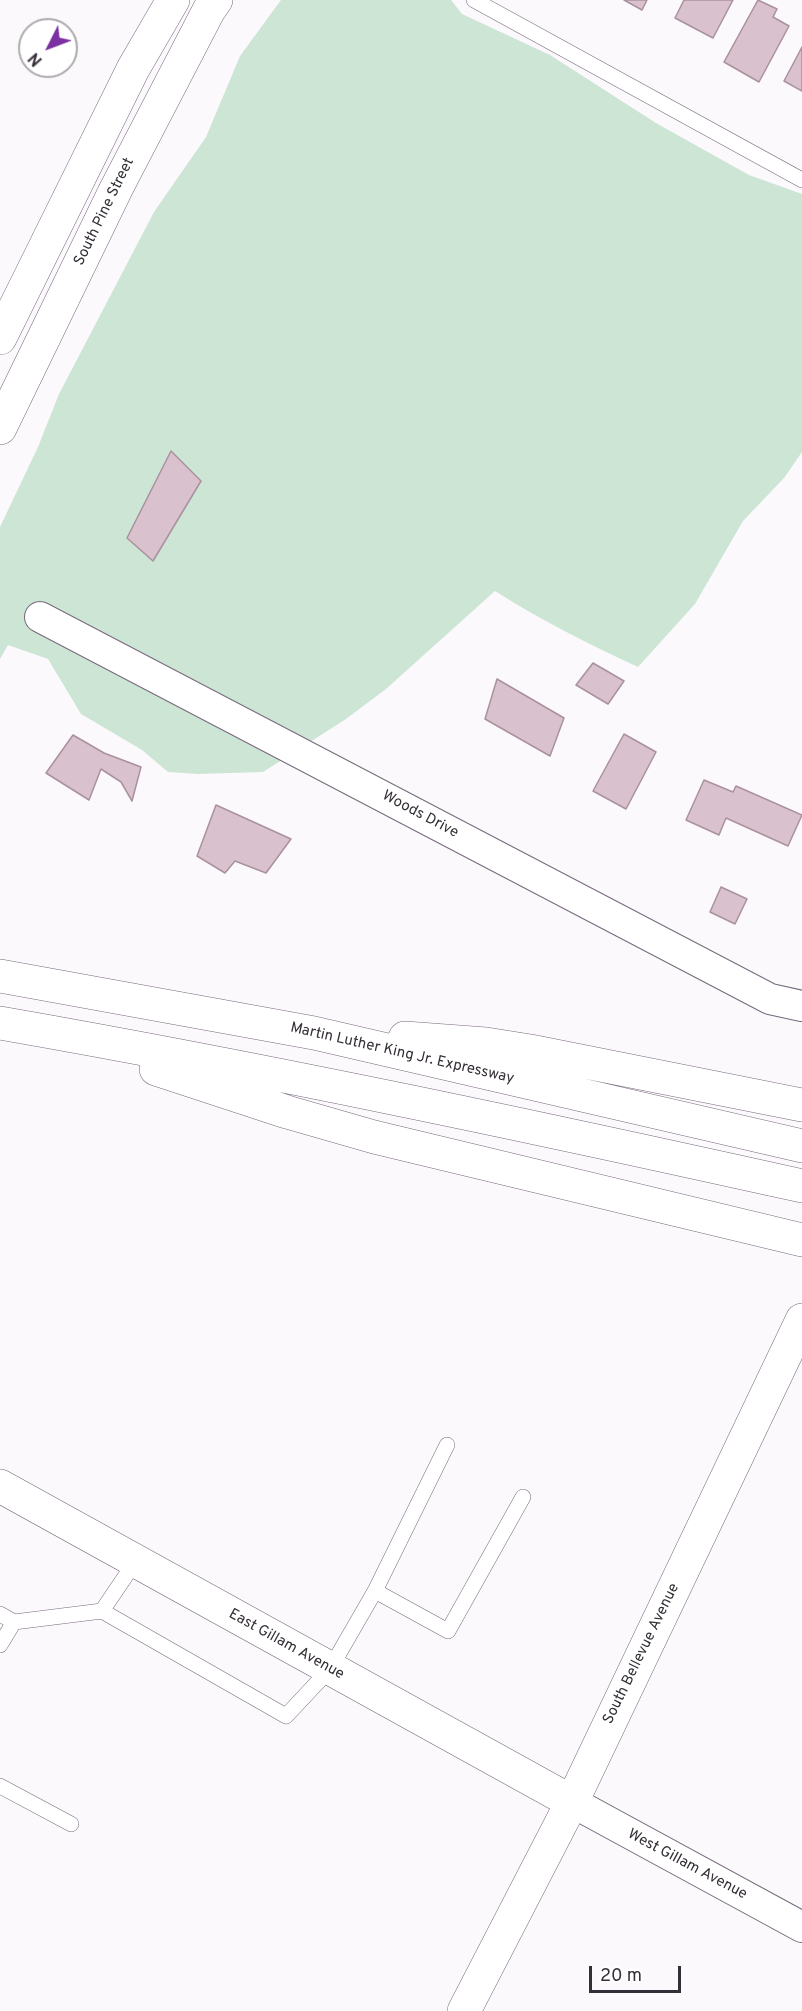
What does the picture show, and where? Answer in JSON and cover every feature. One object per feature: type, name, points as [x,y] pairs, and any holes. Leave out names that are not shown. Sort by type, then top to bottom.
[{"type":"main road","points":[[0,338],[133,69],[173,0]]},
{"type":"main road","name":"South Pine Street","points":[[0,428],[116,189],[216,0]]},
{"type":"main road","name":"Martin Luther King Jr. Expressway","points":[[0,976],[314,1033],[802,1146]]},
{"type":"main road","points":[[0,1023],[305,1079],[802,1186]]},
{"type":"main road","points":[[32,1028],[287,1112],[374,1137],[802,1240]]},
{"type":"main road","points":[[314,1033],[486,1044],[802,1105]]},
{"type":"main road","name":"South Bellevue Avenue","points":[[470,1998],[572,1802],[798,1338]]},
{"type":"main road","name":"East Gillam Avenue","points":[[0,1486],[572,1802]]},
{"type":"street","name":"Woods Drive","points":[[40,617],[770,999],[802,1006]]},
{"type":"street","name":"West Gillam Avenue","points":[[572,1802],[802,1927]]},
{"type":"lane","points":[[474,0],[802,180]]},
{"type":"lane","points":[[0,1614],[14,1622],[102,1611],[286,1716],[330,1669],[375,1592],[447,1445]]},
{"type":"lane","points":[[375,1592],[448,1631],[523,1497]]},
{"type":"lane","points":[[102,1611],[135,1562]]},
{"type":"lane","points":[[0,1645],[14,1622]]},
{"type":"lane","points":[[0,1786],[71,1824]]},
{"type":"green space","points":[[281,0],[451,0],[462,14],[550,55],[656,123],[749,175],[802,194],[802,452],[784,478],[743,521],[695,604],[638,667],[565,631],[495,591],[386,689],[346,719],[263,772],[198,774],[168,772],[142,750],[81,714],[48,659],[8,645],[0,659],[0,527],[38,447],[59,394],[154,212],[206,137],[240,56]]},
{"type":"building","points":[[624,0],[647,0],[642,10]]},
{"type":"building","points":[[684,0],[733,0],[713,38],[675,18]]},
{"type":"building","points":[[758,0],[777,9],[773,17],[789,26],[759,82],[724,62]]},
{"type":"building","points":[[802,47],[802,91],[784,81]]},
{"type":"building","points":[[171,451],[201,481],[153,561],[127,538]]},
{"type":"building","points":[[593,663],[624,681],[608,704],[576,685]]},
{"type":"building","points":[[497,679],[564,718],[550,756],[485,719]]},
{"type":"building","points":[[624,734],[656,752],[626,809],[593,791]]},
{"type":"building","points":[[73,735],[104,753],[141,767],[132,801],[121,782],[101,769],[89,800],[46,773]]},
{"type":"building","points":[[704,780],[733,792],[736,786],[802,815],[788,846],[726,818],[719,835],[686,820]]},
{"type":"building","points":[[216,805],[291,839],[266,873],[235,861],[225,873],[197,856]]},
{"type":"building","points":[[721,887],[747,899],[735,924],[710,912]]}]
